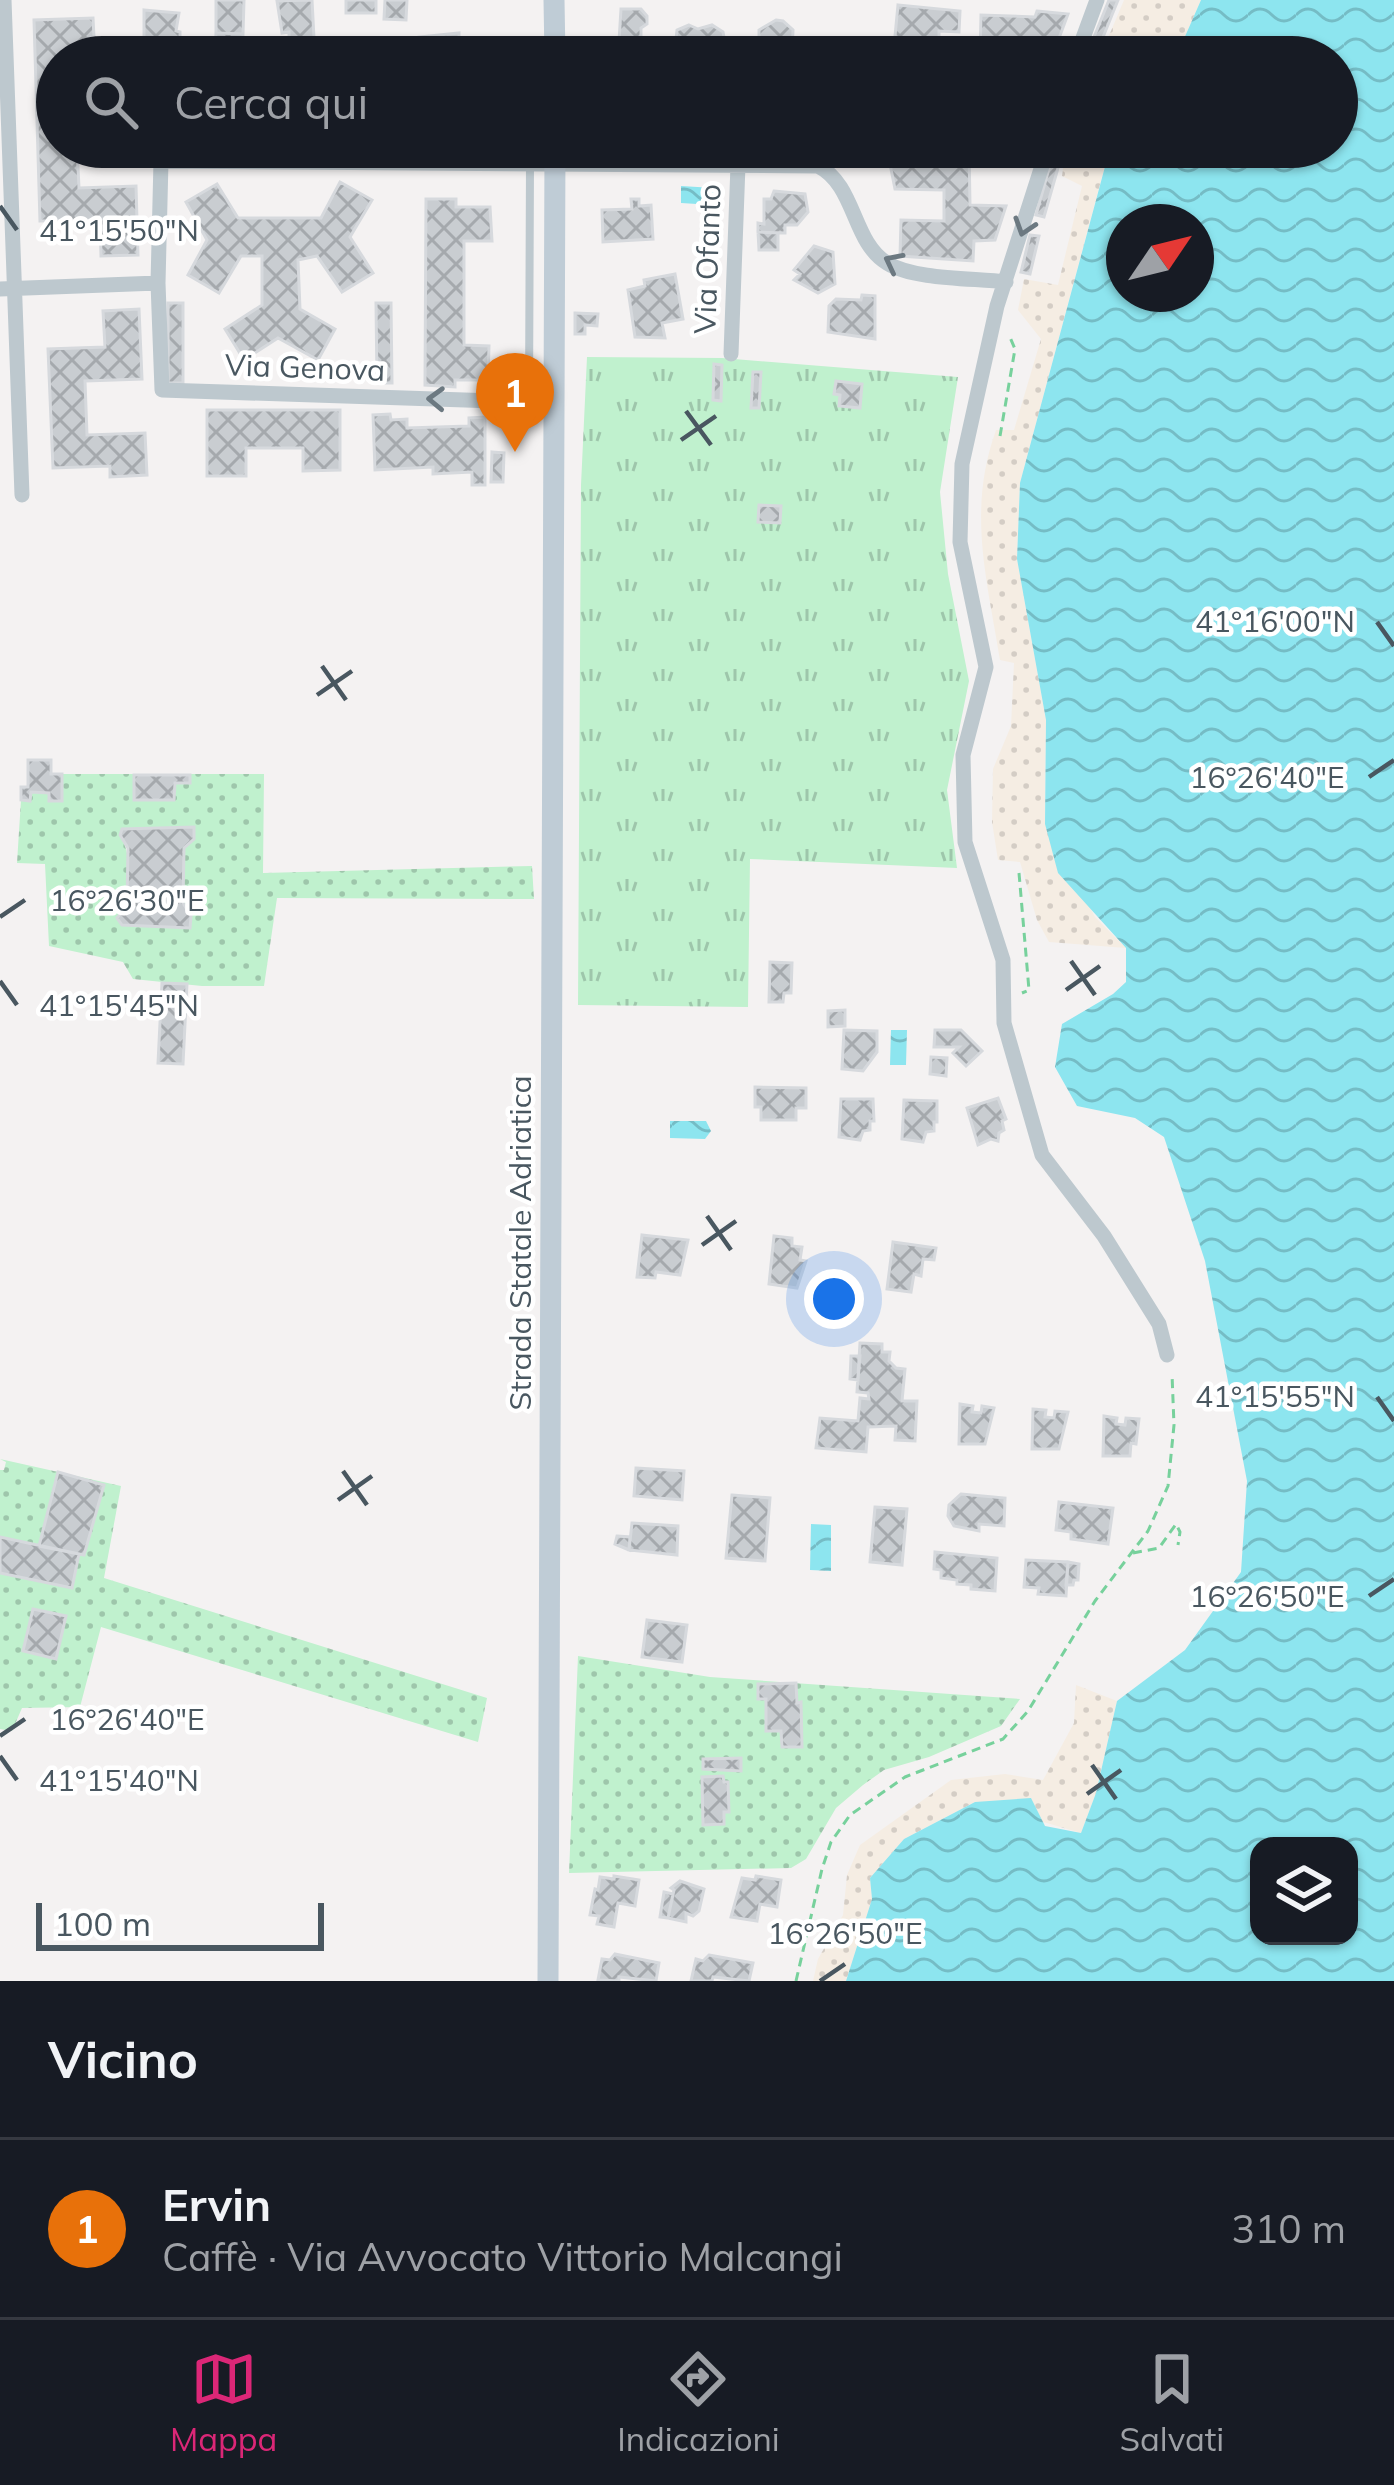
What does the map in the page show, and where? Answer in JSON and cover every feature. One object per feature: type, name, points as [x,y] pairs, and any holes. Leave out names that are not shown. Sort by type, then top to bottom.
[{"type":"main road","points":[[554,0],[554,36]]},
{"type":"main road","name":"Strada Statale Adriatica","points":[[548,1981],[556,168]]},
{"type":"street","points":[[4,0],[7,288],[22,495]]},
{"type":"street","points":[[1083,36],[1096,0]]},
{"type":"street","points":[[7,288],[158,284],[160,168]]},
{"type":"street","name":"Via Ofanto","points":[[731,354],[738,168]]},
{"type":"street","points":[[804,168],[826,169],[875,254],[892,266],[1006,282]]},
{"type":"street","points":[[1041,168],[997,306],[962,464],[960,542],[986,667],[963,755],[965,842],[1003,960],[1004,1023],[1042,1155],[1115,1253],[1159,1324],[1167,1355]]},
{"type":"street","name":"Via Genova","points":[[158,284],[162,390],[553,403]]},
{"type":"lane","points":[[529,402],[530,168]]},
{"type":"path","points":[[992,325],[1011,336],[1016,350],[1000,436]]},
{"type":"path","points":[[1004,1000],[1029,990],[1019,874]]},
{"type":"path","points":[[796,1981],[822,1869],[831,1842],[850,1815],[905,1777],[1003,1739],[1028,1711],[1095,1601],[1158,1514],[1168,1486],[1175,1389],[1167,1355]]},
{"type":"path","points":[[1132,1553],[1159,1548],[1176,1524],[1178,1545]]},
{"type":"green space","points":[[587,357],[722,358],[958,377],[940,492],[948,574],[969,681],[947,790],[957,868],[750,859],[748,1007],[578,1005],[581,485]]},
{"type":"green space","points":[[62,774],[264,774],[263,873],[532,866],[534,899],[277,898],[264,986],[133,979],[123,962],[49,946],[45,864],[17,863],[21,800],[30,800],[31,792],[49,793],[49,801],[61,801]],"holes":[[[134,775],[190,776],[190,783],[175,783],[174,800],[134,799]],[[194,827],[184,848],[184,909],[122,925],[117,918],[129,878],[122,829]]]},
{"type":"green space","points":[[0,1459],[121,1486],[104,1578],[487,1698],[478,1742],[101,1627],[80,1707],[22,1708],[12,1731],[0,1729],[0,1573],[72,1588],[104,1486],[58,1472],[39,1545],[0,1537],[0,1470],[6,1462]],"holes":[[[33,1609],[66,1617],[56,1659],[24,1651]]]},
{"type":"green space","points":[[578,1656],[710,1677],[1020,1699],[1001,1726],[929,1757],[884,1770],[863,1785],[836,1808],[806,1859],[791,1868],[569,1873]]},
{"type":"sand","points":[[1124,0],[1201,0],[1185,36],[1109,36]]},
{"type":"sand","points":[[1063,168],[1104,168],[1020,483],[1017,559],[1046,720],[1045,824],[1095,917],[1126,948],[1049,942],[1037,920],[1020,862],[998,860],[992,822],[993,769],[1011,726],[1014,663],[1000,660],[982,545],[983,489],[996,430],[1014,430],[1041,339],[1018,310],[1024,279],[1058,285],[1082,186],[1062,176]]},
{"type":"sand","points":[[1076,1685],[1117,1701],[1096,1793],[1081,1833],[975,1802],[904,1839],[870,1878],[872,1899],[846,1981],[813,1981],[818,1959],[843,1915],[847,1875],[860,1845],[951,1780],[1005,1774],[1043,1780],[1074,1723]]},
{"type":"water","points":[[1201,0],[1394,0],[1394,1981],[846,1981],[872,1899],[870,1878],[904,1839],[975,1802],[1031,1798],[1045,1826],[1081,1833],[1096,1793],[1117,1701],[1185,1650],[1241,1572],[1247,1481],[1205,1261],[1164,1137],[1135,1118],[1077,1106],[1055,1067],[1062,1024],[1126,982],[1126,948],[1058,873],[1045,824],[1046,720],[1017,559],[1020,483],[1105,168],[1358,168],[1358,36],[1185,36]]},
{"type":"water","points":[[681,186],[714,188],[713,205],[681,203]]},
{"type":"water","points":[[891,1030],[907,1030],[906,1065],[890,1065]]},
{"type":"water","points":[[670,1121],[706,1121],[711,1131],[705,1139],[670,1138]]},
{"type":"water","points":[[811,1524],[831,1525],[831,1571],[810,1570]]},
{"type":"building","points":[[216,0],[244,0],[243,34],[216,33]]},
{"type":"building","points":[[312,0],[314,36],[282,33],[277,1]]},
{"type":"building","points":[[346,0],[376,0],[376,13],[346,13]]},
{"type":"building","points":[[385,0],[407,0],[406,20],[384,19]]},
{"type":"building","points":[[1109,0],[1118,0],[1103,36],[1094,36]]},
{"type":"building","points":[[898,5],[960,11],[959,32],[895,36]]},
{"type":"building","points":[[621,9],[641,9],[647,24],[641,36],[619,36]]},
{"type":"building","points":[[144,10],[179,13],[176,31],[180,36],[144,36]]},
{"type":"building","points":[[1037,11],[1068,14],[1060,36],[980,36],[981,15],[1035,17]]},
{"type":"building","points":[[93,18],[94,36],[36,36],[36,87],[34,20]]},
{"type":"building","points":[[783,21],[793,36],[759,36],[759,30]]},
{"type":"building","points":[[712,25],[724,36],[676,36],[677,30]]},
{"type":"building","points":[[38,168],[78,168],[79,188],[136,186],[138,255],[101,256],[100,220],[40,221]]},
{"type":"building","points":[[891,168],[969,168],[970,205],[1006,206],[995,240],[974,241],[973,261],[900,256],[901,220],[944,221],[944,190],[895,189]]},
{"type":"building","points":[[1049,168],[1058,168],[1044,217],[1036,215]]},
{"type":"building","points":[[340,182],[372,200],[350,237],[373,273],[342,292],[317,256],[298,260],[300,309],[335,329],[318,360],[278,338],[244,360],[225,329],[262,305],[262,256],[241,256],[219,293],[188,275],[207,240],[186,202],[217,184],[238,218],[321,218]]},
{"type":"building","points":[[774,191],[805,194],[808,212],[797,225],[785,225],[785,233],[758,232],[758,223],[764,224],[764,199],[771,199]]},
{"type":"building","points":[[426,199],[456,199],[456,207],[490,207],[492,241],[464,241],[464,345],[489,346],[488,380],[455,380],[455,387],[425,385]]},
{"type":"building","points":[[631,199],[639,199],[639,206],[651,205],[653,239],[603,242],[602,210],[632,209]]},
{"type":"building","points":[[758,232],[778,233],[778,250],[759,250]]},
{"type":"building","points":[[1030,235],[1039,236],[1030,274],[1021,272]]},
{"type":"building","points":[[814,246],[833,252],[835,284],[818,293],[794,280],[800,274],[794,270]]},
{"type":"building","points":[[675,274],[683,319],[662,323],[665,338],[635,337],[628,290],[645,286],[644,280]]},
{"type":"building","points":[[862,295],[875,296],[875,339],[828,332],[829,306],[836,299],[861,300]]},
{"type":"building","points":[[168,303],[183,303],[183,383],[168,383]]},
{"type":"building","points":[[376,303],[391,303],[392,383],[377,383]]},
{"type":"building","points":[[139,309],[142,379],[85,381],[87,435],[145,433],[147,475],[110,477],[110,466],[53,468],[48,349],[105,347],[103,311]]},
{"type":"building","points":[[575,313],[598,314],[597,326],[585,325],[585,334],[575,334]]},
{"type":"building","points":[[714,364],[722,365],[721,401],[713,400]]},
{"type":"building","points":[[753,372],[761,372],[759,408],[751,408]]},
{"type":"building","points":[[836,381],[862,384],[860,408],[839,406]]},
{"type":"building","points":[[207,410],[340,410],[340,470],[303,471],[303,448],[246,448],[246,476],[207,476]]},
{"type":"building","points":[[390,414],[391,420],[407,419],[407,428],[469,426],[469,418],[485,417],[485,485],[472,485],[472,472],[433,474],[433,467],[375,470],[373,415]]},
{"type":"building","points":[[492,452],[504,453],[503,482],[491,482]]},
{"type":"building","points":[[759,505],[781,506],[780,523],[758,522]]},
{"type":"building","points":[[28,760],[51,760],[51,774],[62,774],[62,801],[49,801],[49,793],[31,792],[30,801],[21,800],[21,787],[28,787]]},
{"type":"building","points":[[134,775],[190,775],[190,783],[175,783],[174,800],[134,800]]},
{"type":"building","points":[[194,827],[194,839],[184,848],[183,903],[191,916],[190,928],[122,925],[117,918],[127,905],[128,848],[120,835],[122,829]]},
{"type":"building","points":[[770,962],[792,963],[791,993],[784,993],[783,1002],[769,1002]]},
{"type":"building","points":[[162,983],[187,984],[183,1064],[158,1063]]},
{"type":"building","points":[[845,1010],[845,1026],[828,1027],[828,1011]]},
{"type":"building","points":[[844,1030],[877,1031],[877,1052],[863,1071],[842,1069]]},
{"type":"building","points":[[935,1030],[961,1030],[982,1051],[966,1066],[953,1053],[959,1047],[934,1047]]},
{"type":"building","points":[[931,1057],[947,1058],[946,1076],[930,1074]]},
{"type":"building","points":[[755,1087],[806,1088],[806,1108],[796,1108],[796,1120],[761,1120]]},
{"type":"building","points":[[998,1098],[1006,1119],[1004,1130],[998,1141],[978,1145],[967,1108]]},
{"type":"building","points":[[841,1099],[873,1099],[874,1121],[860,1140],[839,1137]]},
{"type":"building","points":[[904,1100],[937,1101],[934,1131],[926,1132],[923,1142],[902,1139]]},
{"type":"building","points":[[642,1235],[688,1240],[680,1275],[656,1272],[655,1278],[637,1277]]},
{"type":"building","points":[[774,1236],[792,1238],[792,1246],[802,1247],[800,1260],[806,1261],[797,1288],[769,1284]]},
{"type":"building","points":[[893,1242],[936,1248],[934,1260],[923,1259],[921,1276],[914,1274],[911,1292],[887,1289]]},
{"type":"building","points":[[822,1294],[836,1296],[834,1313],[820,1310]]},
{"type":"building","points":[[860,1343],[882,1344],[882,1352],[890,1352],[889,1361],[905,1369],[902,1401],[917,1401],[915,1441],[895,1440],[896,1426],[868,1427],[866,1452],[816,1448],[820,1418],[858,1421],[860,1398],[869,1399],[868,1393],[857,1392]]},
{"type":"building","points":[[851,1356],[860,1356],[858,1380],[850,1379]]},
{"type":"building","points":[[960,1404],[973,1406],[972,1412],[981,1413],[982,1406],[994,1408],[985,1444],[959,1444]]},
{"type":"building","points":[[1033,1409],[1046,1410],[1045,1417],[1054,1418],[1055,1411],[1068,1412],[1059,1449],[1032,1449]]},
{"type":"building","points":[[1104,1416],[1125,1425],[1126,1418],[1139,1419],[1130,1456],[1103,1456]]},
{"type":"building","points":[[636,1468],[684,1471],[682,1500],[634,1496]]},
{"type":"building","points":[[58,1472],[104,1485],[84,1555],[39,1546]]},
{"type":"building","points":[[961,1494],[1005,1498],[1004,1526],[979,1524],[979,1531],[954,1526],[949,1505]]},
{"type":"building","points":[[732,1495],[770,1498],[765,1561],[726,1558]]},
{"type":"building","points":[[1059,1502],[1113,1508],[1108,1544],[1071,1539],[1071,1532],[1056,1530]]},
{"type":"building","points":[[875,1507],[907,1509],[902,1565],[870,1562]]},
{"type":"building","points":[[632,1523],[678,1526],[677,1555],[629,1550]]},
{"type":"building","points":[[617,1536],[630,1537],[629,1550],[615,1544]]},
{"type":"building","points":[[0,1537],[79,1554],[72,1588],[0,1573]]},
{"type":"building","points":[[935,1552],[997,1558],[995,1591],[971,1589],[971,1585],[941,1578],[941,1570],[934,1569]]},
{"type":"building","points":[[1026,1560],[1068,1562],[1066,1596],[1038,1594],[1039,1588],[1024,1587]]},
{"type":"building","points":[[1068,1562],[1079,1564],[1073,1585],[1066,1585]]},
{"type":"building","points":[[33,1609],[66,1616],[56,1659],[23,1651]]},
{"type":"building","points":[[647,1620],[687,1625],[682,1662],[642,1657]]},
{"type":"building","points":[[796,1683],[802,1747],[782,1747],[781,1731],[766,1731],[766,1699],[758,1699],[758,1684]]},
{"type":"building","points":[[741,1758],[741,1771],[703,1769],[703,1759]]},
{"type":"building","points":[[723,1776],[728,1782],[729,1812],[724,1812],[724,1824],[703,1825],[702,1777]]},
{"type":"building","points":[[756,1876],[781,1880],[777,1907],[760,1904],[757,1921],[731,1917],[742,1878],[755,1880]]},
{"type":"building","points":[[600,1877],[639,1880],[635,1906],[618,1903],[614,1927],[597,1924],[599,1916],[590,1915]]},
{"type":"building","points":[[680,1881],[704,1889],[699,1911],[693,1916],[686,1913],[686,1922],[668,1918],[671,1888]]},
{"type":"building","points":[[664,1892],[673,1894],[668,1918],[660,1917]]},
{"type":"building","points":[[615,1954],[659,1963],[656,1981],[598,1980],[602,1959],[610,1960]]},
{"type":"building","points":[[709,1955],[753,1963],[749,1981],[713,1977],[712,1981],[691,1981],[696,1959],[703,1961]]},
{"type":"place","name":"Ervin","points":[[515,452]]}]
